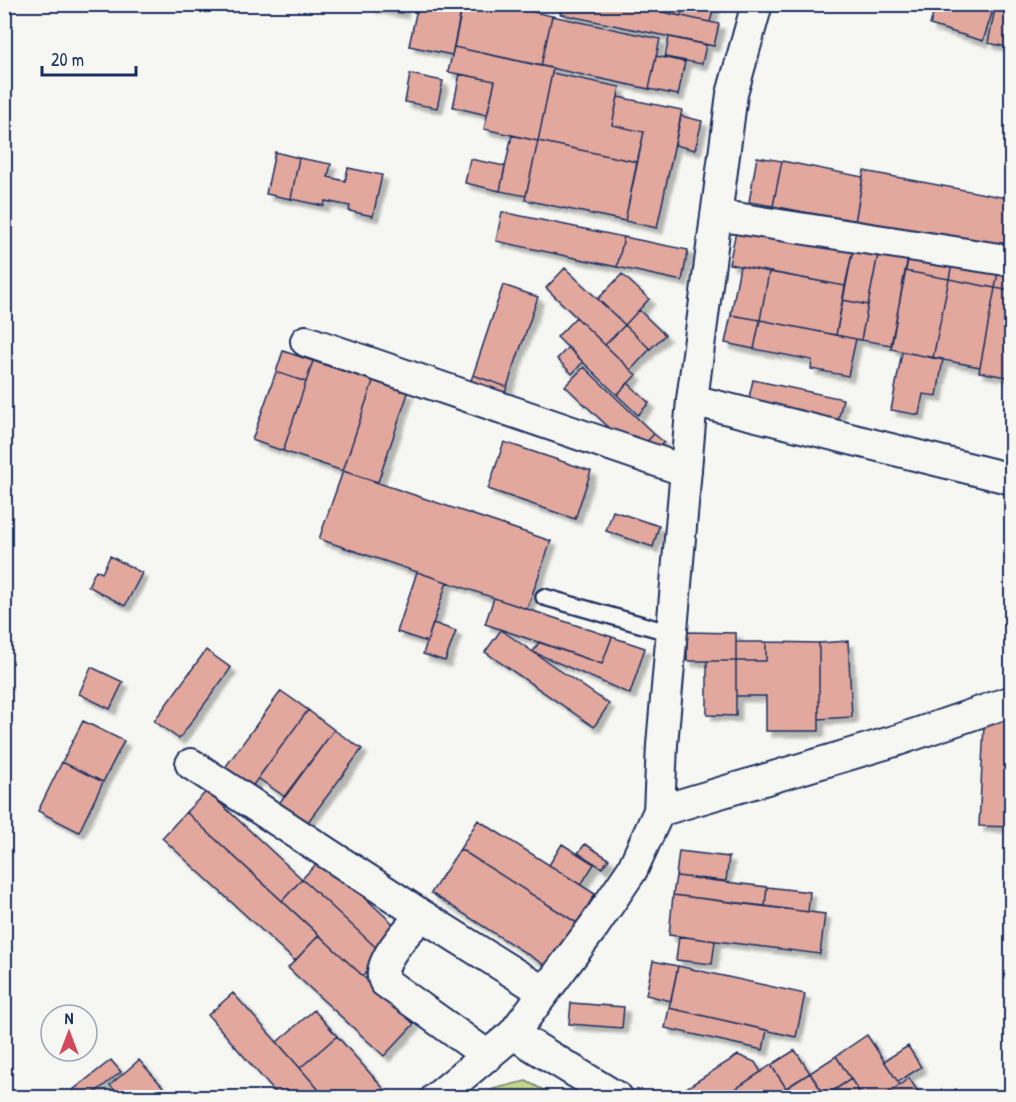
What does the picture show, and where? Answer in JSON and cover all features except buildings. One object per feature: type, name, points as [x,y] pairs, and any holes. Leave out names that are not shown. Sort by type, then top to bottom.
[{"type":"street","points":[[436,1098],[513,1034],[632,870],[659,811],[662,745],[692,400],[732,94],[757,4]]},
{"type":"street","points":[[716,215],[1011,261]]},
{"type":"street","points":[[306,341],[686,471]]},
{"type":"street","points":[[692,400],[1011,479]]},
{"type":"street","points":[[659,811],[898,740],[1011,701]]},
{"type":"street","points":[[191,764],[423,916],[544,992]]},
{"type":"street","points":[[423,916],[386,959],[382,977],[385,982],[488,1056]]},
{"type":"street","points":[[513,1034],[618,1098]]},
{"type":"lane","points":[[544,597],[671,633]]},
{"type":"green space","points":[[526,1081],[557,1097],[484,1097],[493,1089]]}]
